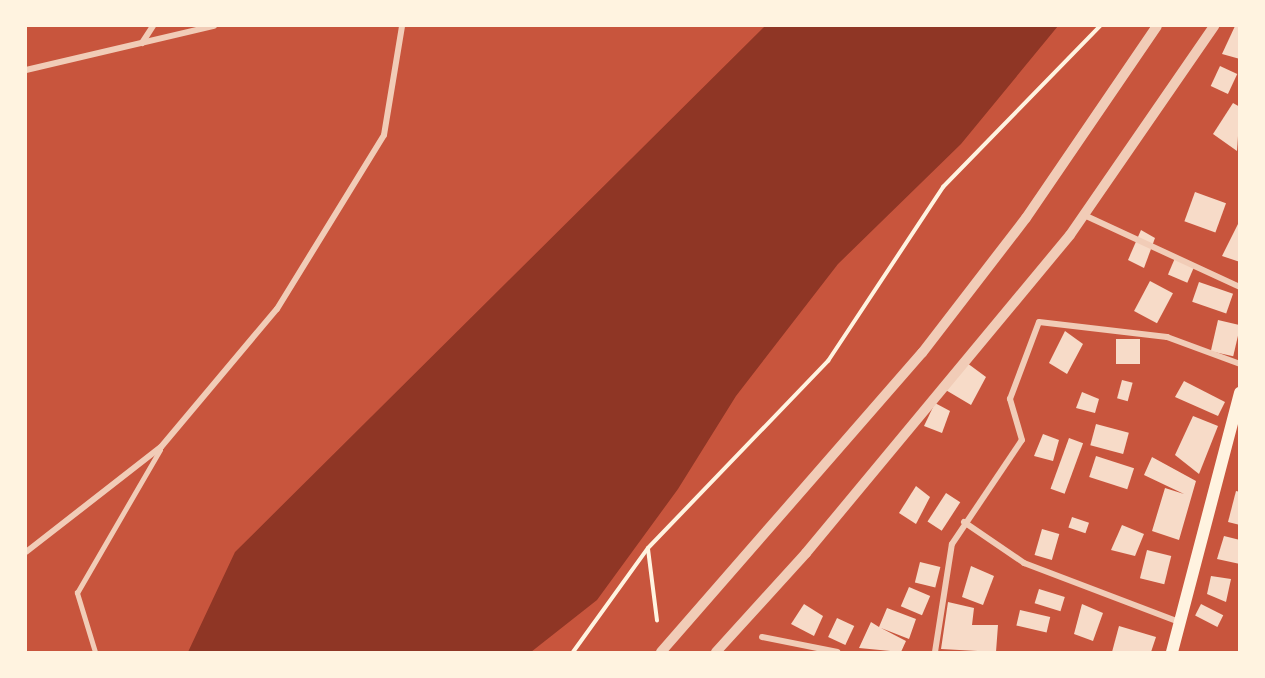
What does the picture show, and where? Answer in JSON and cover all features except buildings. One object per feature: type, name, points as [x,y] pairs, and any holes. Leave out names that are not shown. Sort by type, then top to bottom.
[{"type":"main road","points":[[1172,652],[1239,393]]},
{"type":"street","points":[[142,43],[153,26]]},
{"type":"street","points":[[26,70],[214,26]]},
{"type":"street","points":[[26,552],[161,447],[277,309],[384,135],[402,26]]},
{"type":"street","points":[[661,652],[929,344],[1026,218],[1157,26]]},
{"type":"street","points":[[716,652],[813,544],[1084,215],[1214,26]]},
{"type":"street","points":[[1084,215],[1239,288]]},
{"type":"street","points":[[935,652],[952,544],[964,522],[1022,440],[1010,399],[1039,322],[1167,337],[1239,364]]},
{"type":"street","points":[[964,522],[1024,563],[1179,622]]},
{"type":"street","points":[[762,637],[838,652]]},
{"type":"lane","points":[[95,652],[77,593],[161,447]]},
{"type":"path","points":[[573,652],[648,548],[828,361],[943,187],[1100,26]]},
{"type":"path","points":[[648,548],[657,620]]},
{"type":"shaded area","points":[[765,26],[1058,26],[961,144],[838,264],[736,396],[678,489],[597,600],[531,652],[188,652],[235,552]]}]
